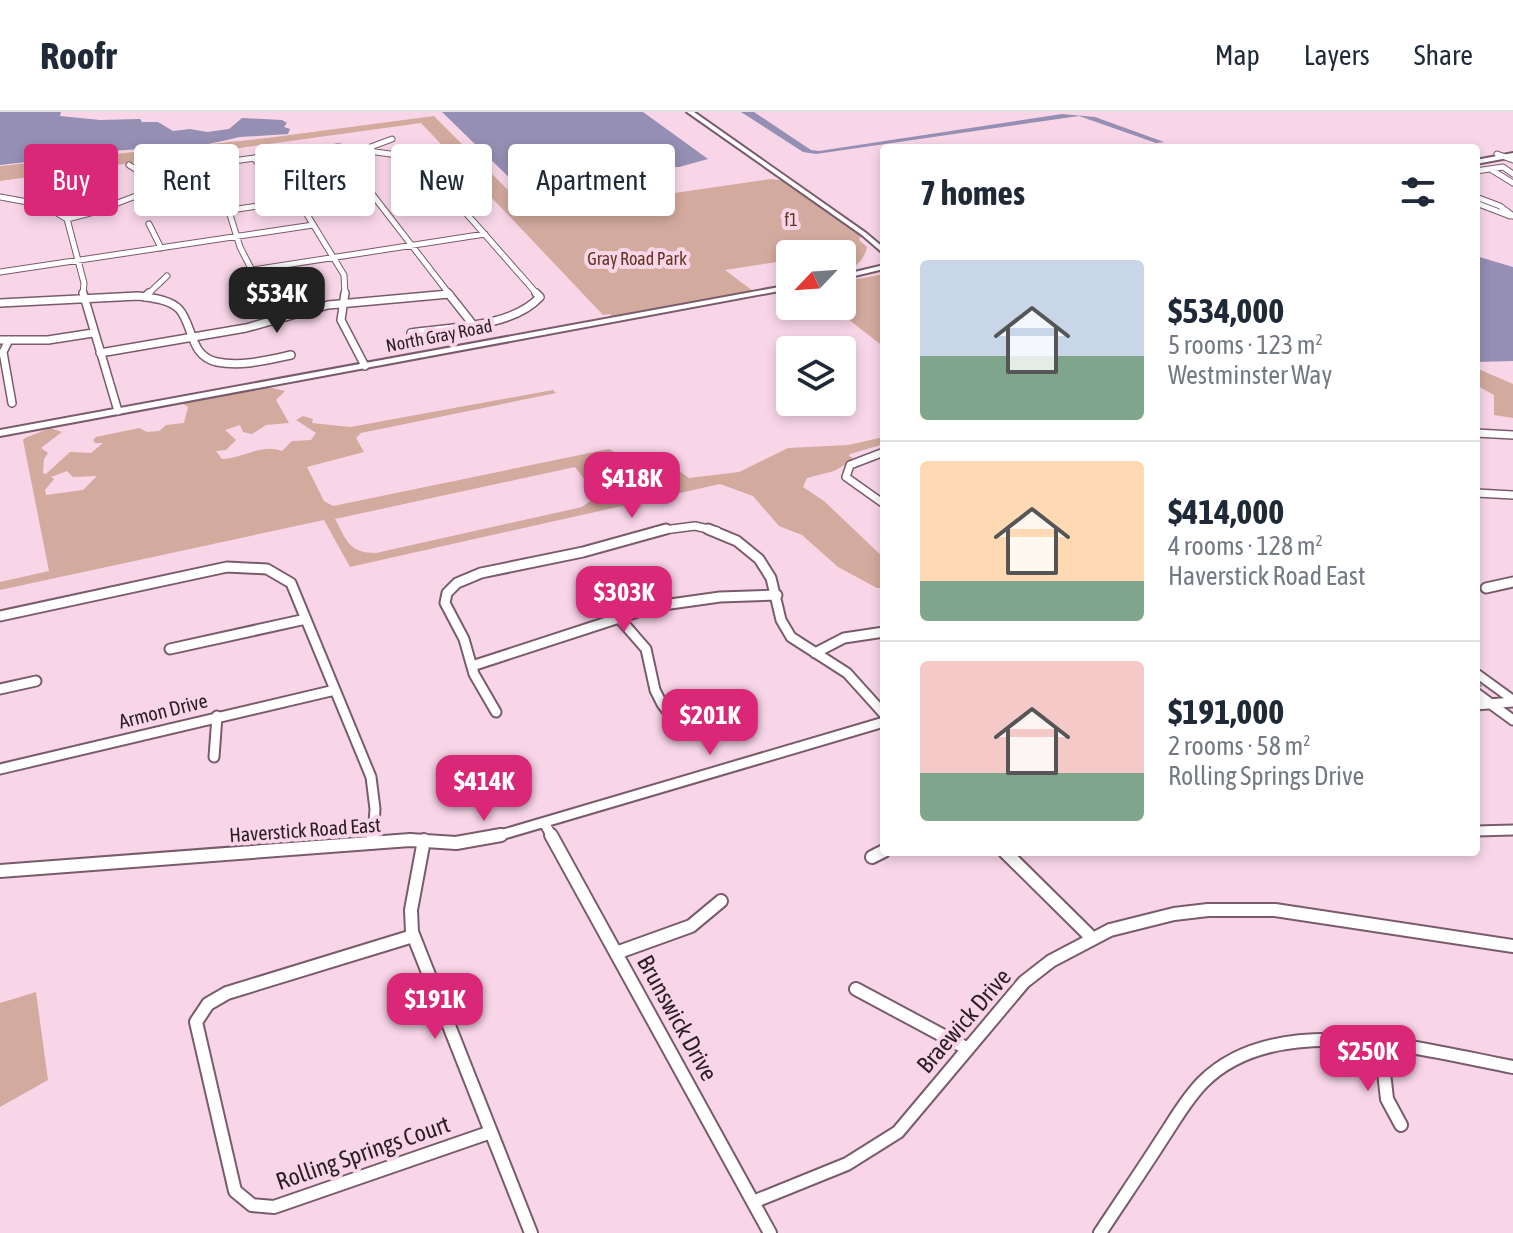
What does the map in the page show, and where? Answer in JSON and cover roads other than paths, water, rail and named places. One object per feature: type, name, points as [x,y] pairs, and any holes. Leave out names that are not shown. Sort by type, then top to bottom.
[{"type":"street","points":[[690,112],[875,244],[880,257],[859,272]]},
{"type":"street","points":[[375,145],[392,139]]},
{"type":"street","points":[[1480,159],[1508,155]]},
{"type":"street","points":[[239,161],[254,158]]},
{"type":"street","points":[[129,165],[134,169]]},
{"type":"street","points":[[1492,170],[1489,168],[1503,167],[1513,174]]},
{"type":"street","points":[[1480,171],[1492,170],[1513,183]]},
{"type":"street","points":[[67,219],[134,196]]},
{"type":"street","points":[[0,197],[24,201]]},
{"type":"street","points":[[1480,198],[1500,206],[1513,216]]},
{"type":"street","points":[[375,199],[471,322]]},
{"type":"street","points":[[1480,204],[1513,216]]},
{"type":"street","points":[[64,216],[84,283],[84,300],[93,333],[118,411]]},
{"type":"street","points":[[232,216],[237,237],[260,286]]},
{"type":"street","points":[[308,216],[346,280],[341,320],[365,366]]},
{"type":"street","points":[[411,333],[521,312],[533,307],[540,297],[469,216]]},
{"type":"street","points":[[149,224],[161,248]]},
{"type":"street","points":[[0,272],[313,225]]},
{"type":"street","points":[[253,270],[485,234]]},
{"type":"street","points":[[856,273],[880,267]]},
{"type":"street","points":[[145,297],[167,276]]},
{"type":"street","name":"North Gray Road","points":[[0,433],[776,290]]},
{"type":"street","points":[[100,353],[246,328],[312,308],[449,294]]},
{"type":"street","points":[[0,303],[145,297],[167,301],[178,308],[202,356],[223,363],[291,355]]},
{"type":"street","points":[[12,403],[3,352],[4,340],[48,340],[93,333]]},
{"type":"street","points":[[1480,433],[1513,435]]},
{"type":"street","points":[[880,454],[850,465],[846,477],[880,501]]},
{"type":"street","points":[[1480,493],[1513,495]]},
{"type":"street","points":[[496,712],[445,603],[447,593],[457,583],[481,573],[586,552],[648,531],[687,525],[724,531],[761,561],[774,582],[782,623],[788,635],[851,677],[880,710]]},
{"type":"street","points":[[0,616],[227,567],[274,571],[291,583],[371,777],[375,809],[372,843]]},
{"type":"street","points":[[1486,588],[1513,582]]},
{"type":"street","points":[[472,666],[619,618],[683,602],[777,595]]},
{"type":"street","points":[[619,618],[636,635],[648,654],[650,681],[662,704]]},
{"type":"street","points":[[170,649],[306,619]]},
{"type":"street","points":[[815,653],[844,638],[880,633]]},
{"type":"street","points":[[1480,676],[1513,701]]},
{"type":"street","points":[[0,689],[36,681]]},
{"type":"street","points":[[1487,701],[1484,694],[1498,689]]},
{"type":"street","name":"Armon Drive","points":[[0,769],[335,690]]},
{"type":"street","points":[[1480,696],[1513,720]]},
{"type":"street","points":[[1480,704],[1487,701],[1499,706],[1513,701]]},
{"type":"street","points":[[214,757],[217,716]]},
{"type":"street","name":"Haverstick Road East","points":[[0,871],[372,843],[483,840],[880,723]]},
{"type":"street","name":"Brunswick Drive","points":[[545,824],[770,1233]]},
{"type":"street","points":[[1480,831],[1513,830]]},
{"type":"street","points":[[424,840],[411,910],[413,936],[531,1233]]},
{"type":"street","points":[[872,857],[880,853]]},
{"type":"street","points":[[1009,856],[1091,937]]},
{"type":"street","points":[[616,953],[691,926],[721,901]]},
{"type":"street","name":"Braewick Drive","points":[[753,1202],[850,1165],[879,1148],[898,1132],[1025,982],[1063,953],[1091,937],[1144,919],[1199,910],[1275,910],[1513,946]]},
{"type":"street","name":"Rolling Springs Court","points":[[413,936],[227,993],[207,1004],[199,1014],[196,1022],[235,1191],[252,1206],[274,1207],[491,1132]]},
{"type":"street","points":[[856,989],[968,1049]]},
{"type":"street","points":[[1100,1233],[1191,1094],[1221,1066],[1251,1051],[1285,1041],[1314,1038],[1513,1067]]},
{"type":"street","points":[[1381,1046],[1387,1099],[1401,1125]]},
{"type":"park label","name":"f1","points":[[791,220]]},
{"type":"park label","name":"Gray Road Park","points":[[637,259]]}]
